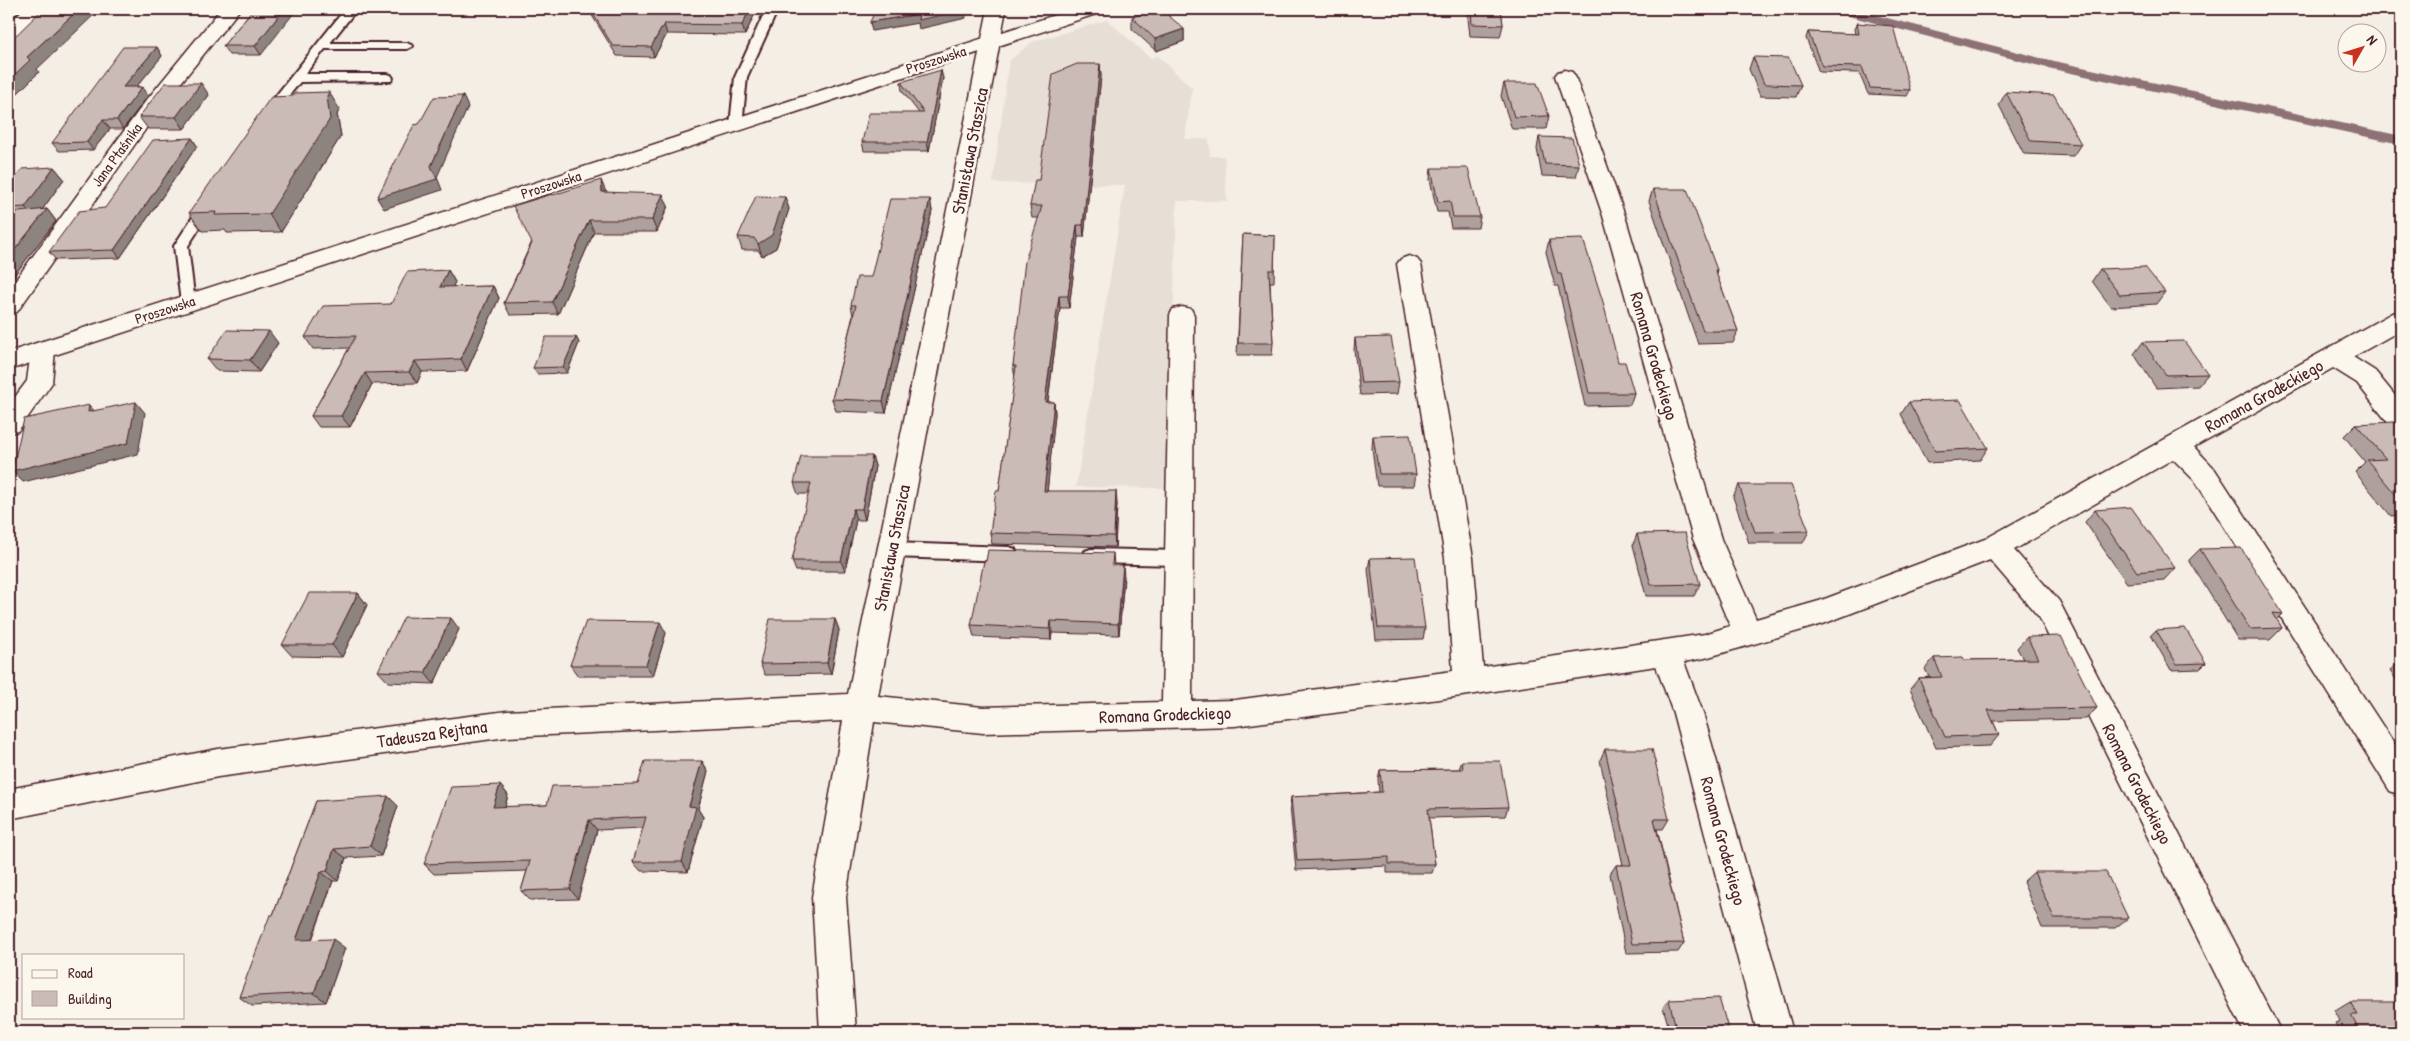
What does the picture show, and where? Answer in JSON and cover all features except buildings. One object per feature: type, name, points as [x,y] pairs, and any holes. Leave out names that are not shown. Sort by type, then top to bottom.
[{"type":"street","points":[[9,32],[35,9]]},
{"type":"street","name":"Jana Ptaśnika","points":[[9,306],[152,106],[231,9]]},
{"type":"street","name":"Stanisława Staszica","points":[[838,1032],[829,897],[861,706],[997,9]]},
{"type":"street","name":"Proszowska","points":[[9,361],[736,125],[988,55],[1092,9]]},
{"type":"street","name":"Romana Grodeckiego","points":[[1565,76],[1614,216],[1707,539],[1748,634]]},
{"type":"street","points":[[1409,264],[1459,558],[1469,682]]},
{"type":"street","points":[[1177,715],[1182,315]]},
{"type":"street","name":"Romana Grodeckiego","points":[[861,706],[982,720],[1235,713],[1469,682],[1705,646],[1823,612],[1995,547],[2401,319]]},
{"type":"street","points":[[9,424],[39,383],[42,350]]},
{"type":"street","points":[[2334,357],[2366,377],[2401,421]]},
{"type":"street","points":[[2175,445],[2205,475],[2401,780]]},
{"type":"street","name":"Romana Grodeckiego","points":[[1995,547],[2049,609],[2263,1032]]},
{"type":"street","name":"Romana Grodeckiego","points":[[1666,651],[1688,713],[1775,1032]]},
{"type":"street","name":"Tadeusza Rejtana","points":[[9,804],[218,763],[507,724],[861,706]]},
{"type":"lane","points":[[261,124],[352,9]]},
{"type":"lane","points":[[736,125],[741,77],[772,9]]},
{"type":"lane","points":[[321,46],[407,46]]},
{"type":"lane","points":[[296,78],[387,78]]},
{"type":"lane","points":[[188,303],[181,246],[218,189]]},
{"type":"lane","points":[[892,550],[1023,554]]},
{"type":"lane","points":[[1072,555],[1179,558]]},
{"type":"shaded area","points":[[1107,20],[1150,58],[1158,56],[1192,88],[1185,139],[1209,139],[1210,156],[1224,156],[1227,201],[1177,201],[1168,488],[1076,487],[1125,185],[993,183],[1009,61],[1032,42]]},
{"type":"waterway","points":[[1837,9],[2044,63],[2401,140]]}]
